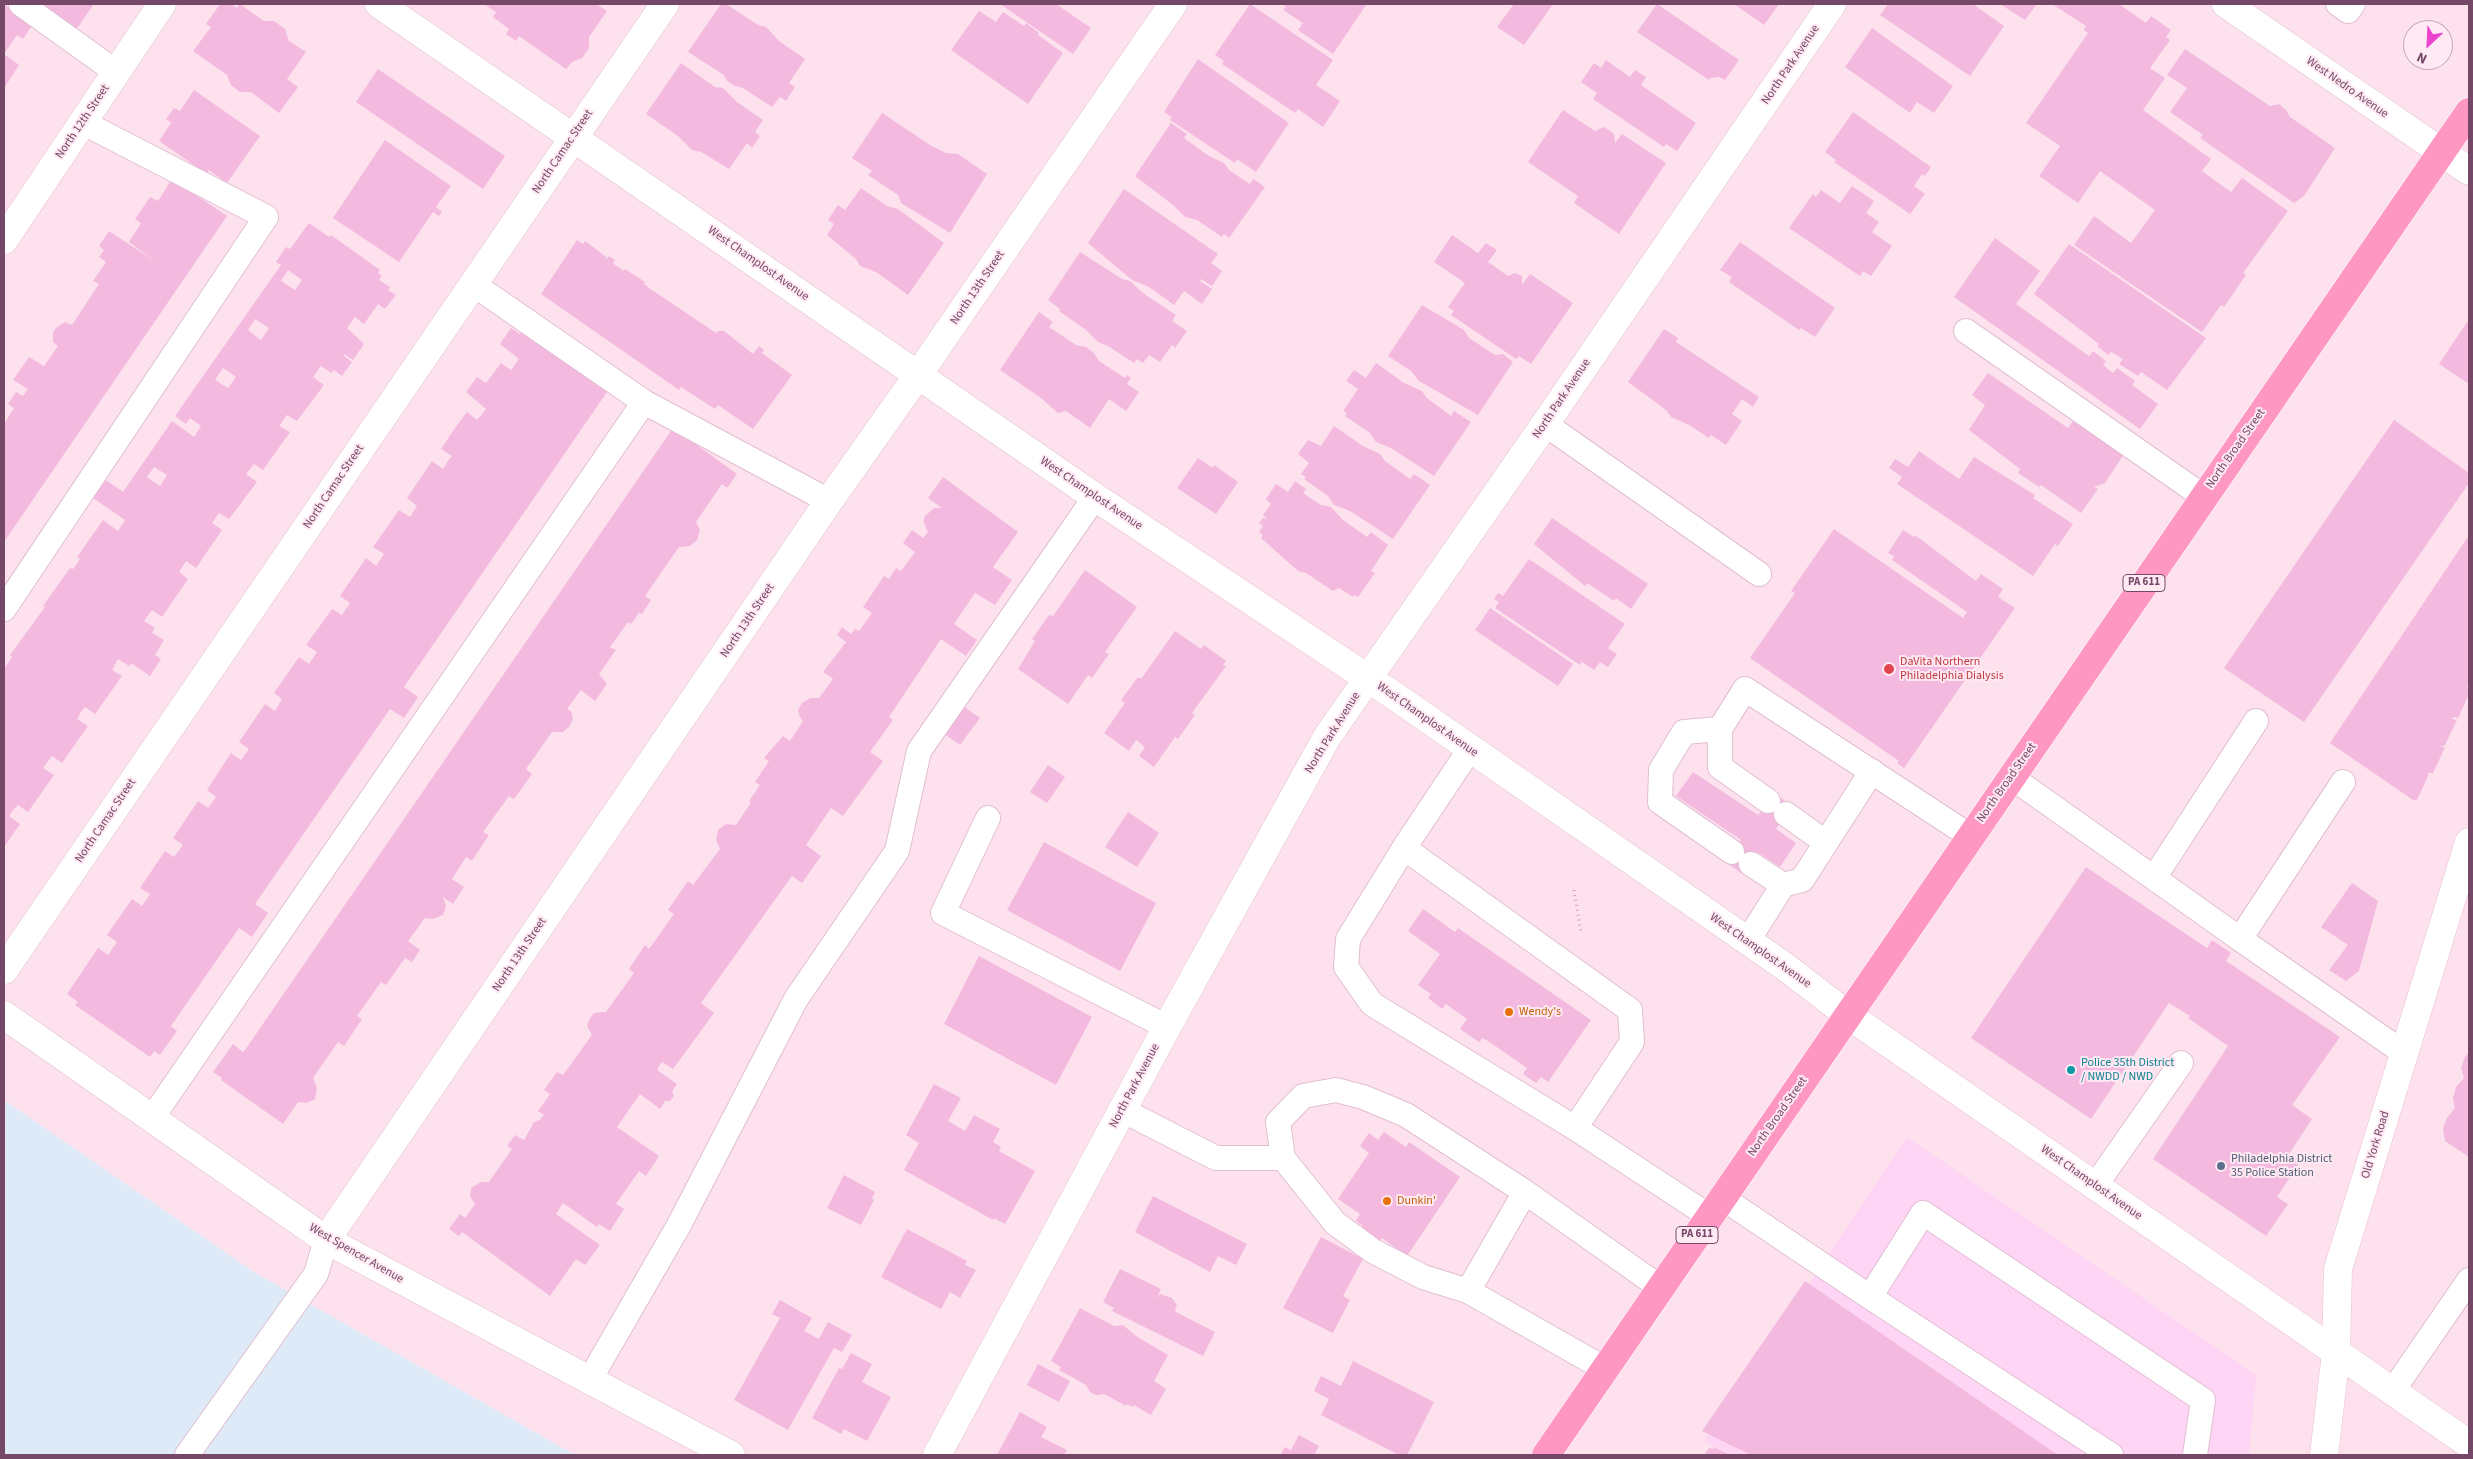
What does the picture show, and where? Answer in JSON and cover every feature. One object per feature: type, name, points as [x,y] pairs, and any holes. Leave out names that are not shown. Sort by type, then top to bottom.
[{"type":"main road","name":"North Broad Street","points":[[1546,1455],[1662,1288],[1715,1206],[2469,112]]},
{"type":"street","name":"North 12th Street","points":[[4,240],[162,4]]},
{"type":"street","name":"West Champlost Avenue","points":[[379,4],[1095,498],[1368,678],[1748,942],[1848,1015],[2469,1444]]},
{"type":"street","name":"North Camac Street","points":[[4,970],[664,4]]},
{"type":"street","name":"North 13th Street","points":[[326,1240],[829,501],[1173,4]]},
{"type":"street","name":"North Park Avenue","points":[[937,1455],[1167,1027],[1327,737],[1545,424],[1832,4]]},
{"type":"street","name":"West Nedro Avenue","points":[[2226,4],[2469,171]]},
{"type":"street","name":"Old York Road","points":[[2324,1455],[2336,1353],[2338,1269],[2469,842]]},
{"type":"street","name":"West Spencer Avenue","points":[[4,1015],[326,1240],[731,1455]]},
{"type":"lane","points":[[21,4],[116,72]]},
{"type":"lane","points":[[2338,4],[2348,11],[2353,4]]},
{"type":"lane","points":[[4,609],[266,217],[82,122]]},
{"type":"lane","points":[[473,284],[644,402],[829,501]]},
{"type":"lane","points":[[1966,331],[2204,497]]},
{"type":"lane","points":[[152,1118],[644,402]]},
{"type":"lane","points":[[1545,424],[1759,574]]},
{"type":"lane","points":[[589,1381],[679,1225],[796,999],[897,851],[919,751],[1095,498]]},
{"type":"lane","points":[[1825,842],[1720,767],[1720,729],[1745,689],[1970,836]]},
{"type":"lane","points":[[2154,878],[2256,721]]},
{"type":"lane","points":[[1720,729],[1684,732],[1661,770],[1660,802],[1783,885]]},
{"type":"lane","points":[[1470,749],[1404,848],[1348,939],[1346,967],[1372,1004],[1575,1128],[1715,1206],[1870,1297],[2111,1455]]},
{"type":"lane","points":[[1748,942],[1783,885],[1802,880],[1872,772]]},
{"type":"lane","points":[[2011,777],[2404,1053]]},
{"type":"lane","points":[[2240,939],[2343,782]]},
{"type":"lane","points":[[988,818],[943,914],[1167,1027]]},
{"type":"lane","points":[[1404,848],[1630,1010],[1632,1042],[1575,1128]]},
{"type":"lane","points":[[2095,1186],[2181,1063]]},
{"type":"lane","points":[[1605,1369],[1468,1291],[1423,1277],[1373,1251],[1335,1223],[1283,1158],[1278,1122],[1303,1096],[1336,1090],[1363,1098],[1406,1116],[1524,1192],[1662,1288]]},
{"type":"lane","points":[[1122,1110],[1216,1158],[1283,1158]]},
{"type":"lane","points":[[1468,1291],[1524,1192]]},
{"type":"lane","points":[[1870,1297],[1923,1213],[2203,1400],[2195,1455]]},
{"type":"lane","points":[[187,1455],[316,1274],[326,1240]]},
{"type":"lane","points":[[2392,1392],[2469,1280]]},
{"type":"path","points":[[1574,890],[1582,936]]},
{"type":"shaded area","points":[[4,1100],[254,1272],[575,1455],[4,1455]]},
{"type":"shaded area","points":[[1907,1137],[2256,1375],[2249,1455],[1732,1455],[1704,1441]]},
{"type":"building","points":[[4,4],[33,24],[23,39],[17,35],[4,54]]},
{"type":"building","points":[[24,4],[94,4],[73,34]]},
{"type":"building","points":[[220,4],[231,4],[237,8],[240,4],[264,21],[274,21],[285,29],[289,41],[306,52],[287,79],[298,87],[279,113],[251,92],[240,92],[231,85],[227,75],[193,51],[211,27],[206,24]]},
{"type":"building","points":[[484,4],[596,4],[607,11],[589,37],[589,48],[582,58],[572,62],[566,69],[519,36],[516,41],[506,34],[509,29],[493,17],[496,12]]},
{"type":"building","points":[[721,4],[726,4],[758,25],[766,27],[779,41],[805,59],[789,83],[795,87],[786,101],[780,97],[772,107],[743,88],[727,81],[724,75],[688,52]]},
{"type":"building","points":[[1000,4],[1056,4],[1091,28],[1073,54]]},
{"type":"building","points":[[1250,4],[1333,60],[1316,85],[1340,101],[1323,127],[1298,109],[1295,113],[1222,64],[1224,61],[1215,55]]},
{"type":"building","points":[[1282,4],[1366,5],[1333,54],[1298,30],[1303,23],[1283,10],[1286,7]]},
{"type":"building","points":[[1514,4],[1553,4],[1524,45],[1497,27]]},
{"type":"building","points":[[1657,4],[1739,60],[1725,80],[1719,77],[1710,78],[1709,80],[1637,32]]},
{"type":"building","points":[[1734,4],[1779,4],[1764,25]]},
{"type":"building","points":[[1888,4],[1973,4],[2004,26],[1970,76],[1880,15]]},
{"type":"building","points":[[2000,4],[2037,4],[2025,20]]},
{"type":"building","points":[[2052,4],[2119,4],[2146,23],[2151,16],[2171,30],[2166,37],[2170,40],[2150,68],[2165,78],[2143,110],[2211,159],[2202,171],[2231,192],[2242,178],[2288,211],[2243,273],[2246,275],[2224,307],[2221,305],[2202,332],[2074,245],[2094,216],[2131,243],[2155,210],[2100,171],[2078,203],[2039,176],[2060,146],[2026,123],[2088,33],[2084,30],[2086,26]]},
{"type":"building","points":[[979,11],[996,22],[1003,12],[1024,26],[1026,23],[1039,33],[1038,35],[1063,53],[1028,104],[951,50]]},
{"type":"building","points":[[1872,28],[1953,86],[1934,113],[1917,102],[1910,113],[1845,67]]},
{"type":"building","points":[[2185,49],[2270,106],[2279,104],[2290,117],[2335,148],[2304,196],[2294,203],[2200,138],[2203,135],[2170,112],[2187,88],[2167,75]]},
{"type":"building","points":[[4,54],[19,65],[4,88]]},
{"type":"building","points":[[1198,59],[1289,123],[1256,172],[1237,159],[1235,163],[1170,120],[1172,117],[1164,112]]},
{"type":"building","points":[[1606,60],[1630,77],[1635,70],[1646,77],[1641,85],[1696,123],[1677,151],[1666,144],[1664,147],[1593,99],[1597,93],[1581,82],[1594,63],[1601,68]]},
{"type":"building","points":[[681,63],[715,87],[723,88],[737,102],[763,120],[755,132],[760,136],[752,148],[747,143],[729,169],[701,152],[692,150],[678,136],[646,114]]},
{"type":"building","points":[[378,69],[505,156],[483,189],[356,102]]},
{"type":"building","points":[[194,90],[260,136],[227,183],[209,170],[207,174],[159,141],[171,123],[166,119],[174,108],[180,111]]},
{"type":"building","points":[[1563,110],[1595,131],[1604,127],[1614,134],[1615,143],[1622,134],[1666,163],[1619,234],[1574,203],[1578,196],[1528,162]]},
{"type":"building","points":[[1853,112],[1931,167],[1925,176],[1922,174],[1914,186],[1925,194],[1910,214],[1834,162],[1836,160],[1825,152]]},
{"type":"building","points":[[882,113],[930,145],[946,153],[958,154],[987,174],[950,233],[901,203],[898,195],[868,175],[872,171],[852,158]]},
{"type":"building","points":[[1171,123],[1187,134],[1184,138],[1209,156],[1224,163],[1229,170],[1250,184],[1253,179],[1265,187],[1229,238],[1224,234],[1222,237],[1197,220],[1185,217],[1173,205],[1135,176]]},
{"type":"building","points":[[385,140],[451,186],[436,207],[442,212],[439,216],[433,212],[399,262],[333,218]]},
{"type":"building","points":[[172,179],[227,216],[4,542],[4,424],[14,408],[8,404],[16,392],[23,396],[28,389],[13,380],[29,357],[44,366],[58,346],[53,342],[53,333],[56,328],[65,322],[72,325],[99,284],[93,281],[106,262],[99,257],[104,250],[99,246],[109,231],[156,262],[129,242],[141,223],[135,219],[150,197],[158,201]]},
{"type":"building","points":[[1852,186],[1874,201],[1866,213],[1879,222],[1872,232],[1892,246],[1871,276],[1863,271],[1860,276],[1789,228],[1813,194],[1816,197],[1821,190],[1840,203]]},
{"type":"building","points":[[861,188],[887,206],[898,209],[944,243],[908,295],[876,272],[860,266],[856,259],[827,235],[834,224],[828,220],[838,205],[845,210]]},
{"type":"building","points":[[1124,189],[1218,254],[1211,263],[1222,271],[1212,286],[1201,279],[1200,281],[1212,289],[1202,304],[1184,291],[1174,305],[1149,287],[1132,280],[1088,243]]},
{"type":"building","points":[[309,223],[329,237],[331,235],[380,270],[378,273],[382,276],[379,280],[390,287],[388,290],[396,295],[385,309],[378,304],[364,324],[355,317],[347,328],[364,344],[353,360],[343,355],[352,362],[342,376],[334,370],[331,373],[321,366],[313,377],[324,385],[297,421],[287,415],[279,426],[290,432],[263,470],[254,464],[246,474],[257,482],[229,519],[219,513],[212,523],[222,530],[196,568],[186,561],[179,572],[188,579],[162,617],[152,610],[144,621],[155,628],[152,633],[164,640],[155,655],[161,659],[150,676],[131,663],[129,666],[118,659],[112,670],[122,676],[95,714],[85,707],[81,712],[77,719],[88,726],[62,763],[52,756],[43,768],[54,775],[28,812],[18,805],[13,810],[9,816],[20,824],[4,847],[4,669],[12,657],[10,655],[45,607],[43,606],[70,568],[73,569],[80,559],[77,557],[103,520],[118,531],[125,520],[93,498],[106,480],[123,492],[172,421],[194,437],[201,426],[190,418],[186,424],[175,416],[281,265],[276,262],[286,247],[290,249]],"holes":[[[288,270],[302,280],[295,290],[281,281]],[[255,319],[269,328],[261,340],[248,330]],[[223,368],[236,377],[228,388],[215,380]],[[154,467],[167,475],[160,486],[147,477]]]},
{"type":"building","points":[[1452,235],[1478,253],[1486,243],[1497,250],[1488,262],[1508,276],[1515,273],[1522,276],[1522,285],[1530,274],[1573,303],[1531,364],[1519,356],[1516,359],[1451,315],[1454,311],[1448,307],[1465,283],[1434,262]]},
{"type":"building","points":[[1995,238],[2040,271],[2016,304],[2089,356],[2093,351],[2106,361],[2103,365],[2113,373],[2117,368],[2135,381],[2132,385],[2158,404],[2140,429],[1954,297]]},
{"type":"building","points":[[577,240],[583,244],[585,241],[605,256],[606,259],[609,256],[615,260],[613,263],[615,265],[645,282],[644,284],[649,288],[716,333],[724,331],[753,354],[759,346],[764,350],[762,353],[792,375],[753,429],[718,405],[715,409],[681,387],[679,390],[541,294]]},
{"type":"building","points":[[1740,242],[1835,308],[1815,337],[1801,328],[1799,330],[1729,282],[1732,277],[1720,270]]},
{"type":"building","points":[[2069,244],[2206,338],[2167,390],[2141,372],[2138,376],[2119,364],[2123,359],[2111,352],[2108,355],[2097,346],[2099,344],[2034,294]]},
{"type":"building","points":[[1080,252],[1122,279],[1130,281],[1143,293],[1176,315],[1172,321],[1187,331],[1175,348],[1172,345],[1160,362],[1149,355],[1143,363],[1137,359],[1134,363],[1108,346],[1098,342],[1048,300]]},
{"type":"building","points":[[1422,305],[1464,330],[1469,338],[1495,355],[1503,354],[1513,362],[1478,415],[1419,381],[1411,371],[1388,356]]},
{"type":"building","points":[[1039,312],[1053,322],[1049,327],[1076,345],[1086,347],[1094,353],[1099,361],[1125,378],[1127,375],[1131,378],[1127,384],[1139,392],[1126,411],[1109,399],[1090,428],[1066,411],[1058,413],[1041,398],[1000,370]]},
{"type":"building","points":[[2469,319],[2469,384],[2439,364]]},
{"type":"building","points":[[511,328],[520,334],[522,330],[607,392],[404,687],[418,697],[404,718],[390,709],[255,904],[268,913],[252,937],[239,928],[171,1026],[177,1031],[160,1055],[154,1051],[150,1057],[75,1005],[78,1002],[67,994],[98,948],[108,955],[117,942],[107,935],[132,899],[142,906],[150,894],[140,888],[165,851],[174,857],[183,845],[173,838],[198,801],[208,808],[216,797],[207,790],[231,753],[241,760],[249,749],[239,742],[265,704],[275,711],[282,699],[274,693],[299,657],[309,664],[317,652],[306,645],[332,609],[342,615],[350,603],[340,596],[366,558],[376,566],[384,554],[373,547],[399,510],[410,517],[417,506],[407,498],[432,461],[443,469],[452,456],[441,449],[455,428],[467,412],[477,420],[486,409],[466,392],[477,377],[486,383],[501,363],[511,370],[519,359],[500,344]]},
{"type":"building","points":[[1664,329],[1678,338],[1676,342],[1759,397],[1753,407],[1742,399],[1732,414],[1742,421],[1726,445],[1711,435],[1709,438],[1689,425],[1671,417],[1666,410],[1628,382]]},
{"type":"building","points":[[1376,363],[1404,383],[1422,391],[1427,398],[1451,416],[1454,411],[1471,422],[1434,476],[1391,448],[1376,442],[1370,433],[1345,416],[1347,413],[1343,411],[1358,389],[1346,381],[1354,370],[1366,378]]},
{"type":"building","points":[[1988,373],[2068,428],[2076,417],[2128,448],[2105,483],[2094,487],[2098,489],[2081,513],[2041,485],[2039,487],[2018,473],[2020,469],[1969,430],[1985,405],[1972,395]]},
{"type":"building","points":[[2394,420],[2469,473],[2469,483],[2304,722],[2224,668]]},
{"type":"building","points":[[1334,426],[1363,446],[1380,454],[1385,461],[1410,479],[1414,474],[1430,485],[1393,539],[1350,511],[1334,505],[1328,496],[1304,479],[1306,477],[1301,474],[1309,463],[1298,454],[1308,440],[1321,446]]},
{"type":"building","points":[[673,428],[737,474],[727,488],[722,484],[696,522],[700,530],[697,540],[690,546],[679,547],[645,596],[651,600],[642,614],[639,613],[631,624],[628,622],[610,647],[616,650],[599,674],[607,684],[595,701],[581,690],[567,709],[571,711],[573,719],[569,727],[563,732],[552,732],[526,769],[532,774],[514,799],[509,796],[483,832],[489,835],[472,861],[466,857],[452,879],[464,887],[453,904],[443,897],[446,906],[443,915],[433,919],[425,918],[408,941],[420,950],[412,962],[405,958],[386,985],[381,982],[357,1016],[362,1019],[344,1046],[338,1042],[313,1078],[317,1088],[315,1099],[307,1103],[298,1102],[283,1124],[221,1080],[222,1078],[213,1072],[233,1044],[243,1052],[245,1050]]},
{"type":"building","points":[[1919,451],[1959,479],[1974,457],[2035,495],[2033,498],[2073,524],[2058,546],[2055,544],[2033,576],[1897,484],[1902,477],[1889,468],[1895,459],[1908,467]]},
{"type":"building","points":[[1198,458],[1213,468],[1214,465],[1238,482],[1216,514],[1177,488]]},
{"type":"building","points":[[943,477],[1018,532],[993,567],[1012,580],[995,605],[975,593],[954,624],[977,640],[966,656],[941,639],[889,717],[893,720],[870,752],[883,761],[843,816],[831,808],[806,845],[821,856],[802,883],[792,876],[701,1003],[714,1013],[673,1069],[662,1062],[659,1066],[657,1070],[677,1084],[672,1091],[674,1096],[670,1101],[665,1101],[660,1109],[640,1094],[617,1127],[659,1156],[646,1176],[639,1171],[616,1204],[624,1209],[610,1231],[599,1224],[597,1227],[563,1203],[556,1214],[600,1245],[585,1265],[576,1259],[550,1296],[462,1232],[459,1236],[449,1229],[460,1214],[465,1218],[475,1204],[470,1196],[471,1188],[481,1182],[489,1182],[512,1149],[507,1146],[515,1135],[524,1140],[534,1122],[540,1120],[544,1115],[538,1111],[550,1094],[544,1090],[557,1072],[563,1075],[592,1035],[587,1026],[590,1018],[594,1013],[606,1012],[634,973],[629,969],[645,945],[649,949],[674,914],[668,910],[688,881],[693,885],[720,849],[716,840],[718,830],[726,824],[736,825],[751,803],[749,801],[760,785],[755,782],[769,761],[764,758],[783,736],[790,741],[803,721],[798,710],[802,703],[810,698],[819,698],[833,679],[823,672],[846,642],[837,635],[842,627],[851,634],[855,629],[859,631],[872,613],[863,607],[884,576],[889,579],[896,568],[901,571],[915,552],[903,543],[912,530],[923,538],[928,532],[924,523],[924,517],[934,508],[942,508],[928,498]]},
{"type":"building","points":[[1295,481],[1306,489],[1303,493],[1321,505],[1331,507],[1343,520],[1367,537],[1371,532],[1388,545],[1371,571],[1375,573],[1358,597],[1354,595],[1353,597],[1339,588],[1333,591],[1306,573],[1298,571],[1261,538],[1263,535],[1259,532],[1263,526],[1259,523],[1263,518],[1268,519],[1263,515],[1271,504],[1266,499],[1276,484],[1288,492]]},
{"type":"building","points":[[1552,518],[1648,584],[1631,609],[1616,598],[1614,601],[1587,583],[1585,586],[1534,544]]},
{"type":"building","points":[[1834,529],[1963,618],[1967,612],[1892,560],[1894,556],[1888,553],[1903,530],[1914,537],[1915,535],[1976,581],[1981,574],[2003,589],[1998,597],[2015,608],[1904,768],[1897,763],[1899,761],[1750,658],[1795,593],[1791,591]]},
{"type":"building","points":[[2469,535],[2469,683],[2467,687],[2469,694],[2458,718],[2453,717],[2452,719],[2457,720],[2445,745],[2440,747],[2445,747],[2433,773],[2428,773],[2417,800],[2413,800],[2330,743]]},
{"type":"building","points":[[1529,559],[1625,624],[1608,648],[1617,654],[1608,667],[1600,662],[1594,670],[1582,662],[1580,665],[1495,608],[1499,602],[1494,599],[1498,593],[1503,596]]},
{"type":"building","points":[[1085,570],[1137,607],[1105,652],[1109,654],[1092,678],[1088,675],[1068,704],[1018,669],[1035,641],[1032,639],[1049,615],[1053,616]]},
{"type":"building","points":[[1490,608],[1573,664],[1558,686],[1475,630]]},
{"type":"building","points":[[1175,631],[1201,649],[1204,645],[1226,661],[1223,665],[1226,666],[1192,713],[1195,715],[1178,739],[1175,737],[1154,767],[1139,756],[1145,747],[1136,740],[1129,751],[1104,733],[1125,703],[1121,700],[1138,677],[1141,679]]},
{"type":"building","points":[[963,706],[980,718],[960,745],[943,733]]},
{"type":"building","points":[[1048,765],[1065,777],[1047,803],[1030,792]]},
{"type":"building","points":[[1693,772],[1758,815],[1774,793],[1792,806],[1776,829],[1796,843],[1780,867],[1759,853],[1744,875],[1725,862],[1741,840],[1676,796]]},
{"type":"building","points":[[1128,812],[1159,833],[1137,867],[1105,847]]},
{"type":"building","points":[[1044,842],[1156,903],[1120,971],[1007,910]]},
{"type":"building","name":"Police 35th District / NWDD / NWD","points":[[2086,867],[2207,948],[2212,940],[2231,953],[2226,961],[2340,1037],[2292,1105],[2312,1119],[2289,1154],[2300,1162],[2277,1197],[2288,1204],[2266,1236],[2153,1159],[2228,1046],[2188,1018],[2190,1016],[2169,1003],[2091,1119],[1971,1038]]},
{"type":"building","points":[[2352,883],[2378,901],[2359,971],[2346,981],[2329,970],[2348,945],[2321,927]]},
{"type":"building","points":[[1423,909],[1455,932],[1458,928],[1591,1020],[1548,1082],[1541,1077],[1536,1083],[1523,1074],[1527,1068],[1488,1041],[1482,1038],[1479,1042],[1460,1029],[1467,1019],[1446,1004],[1442,1009],[1428,998],[1431,994],[1418,985],[1440,954],[1408,931]]},
{"type":"building","points":[[979,956],[1092,1017],[1056,1085],[944,1024]]},
{"type":"building","points":[[2469,1052],[2469,1157],[2445,1141],[2443,1128],[2447,1118],[2455,1108],[2453,1098],[2456,1087],[2464,1078],[2461,1068]]},
{"type":"building","points":[[934,1084],[961,1098],[948,1121],[965,1131],[974,1115],[1000,1129],[993,1142],[1001,1147],[999,1151],[1035,1171],[1005,1224],[994,1218],[993,1220],[904,1170],[919,1143],[906,1135]]},
{"type":"building","points":[[1384,1132],[1406,1147],[1409,1142],[1460,1177],[1407,1256],[1382,1238],[1378,1245],[1359,1233],[1363,1226],[1356,1221],[1360,1214],[1338,1199],[1369,1153],[1360,1146],[1369,1133],[1378,1140]]},
{"type":"building","points":[[844,1175],[875,1192],[872,1198],[874,1200],[861,1225],[827,1208]]},
{"type":"building","points":[[1153,1196],[1247,1244],[1236,1265],[1218,1256],[1210,1272],[1135,1232]]},
{"type":"building","points":[[907,1229],[967,1261],[965,1265],[976,1270],[960,1298],[950,1292],[941,1309],[881,1277]]},
{"type":"building","points":[[1321,1237],[1363,1259],[1343,1296],[1350,1300],[1333,1333],[1283,1308]]},
{"type":"building","points":[[1120,1269],[1161,1289],[1156,1299],[1160,1294],[1172,1298],[1177,1305],[1176,1312],[1215,1332],[1203,1356],[1112,1311],[1114,1308],[1103,1302]]},
{"type":"building","points":[[1805,1281],[2058,1455],[1751,1455],[1702,1431]]},
{"type":"building","points":[[780,1300],[812,1318],[804,1331],[819,1339],[828,1322],[852,1335],[842,1352],[834,1348],[788,1430],[734,1400],[780,1318],[772,1314]]},
{"type":"building","points":[[1080,1308],[1114,1326],[1123,1325],[1136,1336],[1168,1355],[1154,1381],[1166,1389],[1151,1415],[1134,1405],[1133,1407],[1127,1404],[1126,1406],[1104,1394],[1096,1395],[1090,1392],[1086,1385],[1059,1370],[1061,1367],[1051,1361]]},
{"type":"building","points":[[851,1353],[872,1364],[862,1382],[891,1397],[867,1441],[844,1429],[841,1434],[812,1418],[839,1368],[842,1369]]},
{"type":"building","points":[[1353,1361],[1434,1402],[1407,1455],[1399,1455],[1321,1415],[1329,1399],[1314,1391],[1321,1376],[1341,1386]]},
{"type":"building","points":[[1038,1364],[1070,1381],[1059,1402],[1027,1385]]},
{"type":"building","points":[[1020,1412],[1047,1427],[1041,1437],[1067,1450],[1064,1455],[997,1455]]},
{"type":"building","points":[[1299,1435],[1319,1446],[1314,1455],[1281,1454],[1285,1447],[1291,1450]]},
{"type":"building","points":[[1714,1447],[1730,1455],[1704,1455],[1709,1448],[1713,1449]]},
{"type":"place","name":"DaVita Northern Philadelphia Dialysis","points":[[1889,669]]},
{"type":"place","name":"Wendy's","points":[[1509,1012]]},
{"type":"place","name":"Police 35th District / NWDD / NWD","points":[[2071,1070]]},
{"type":"place","name":"Philadelphia District 35 Police Station","points":[[2221,1166]]},
{"type":"place","name":"Dunkin'","points":[[1387,1201]]}]
